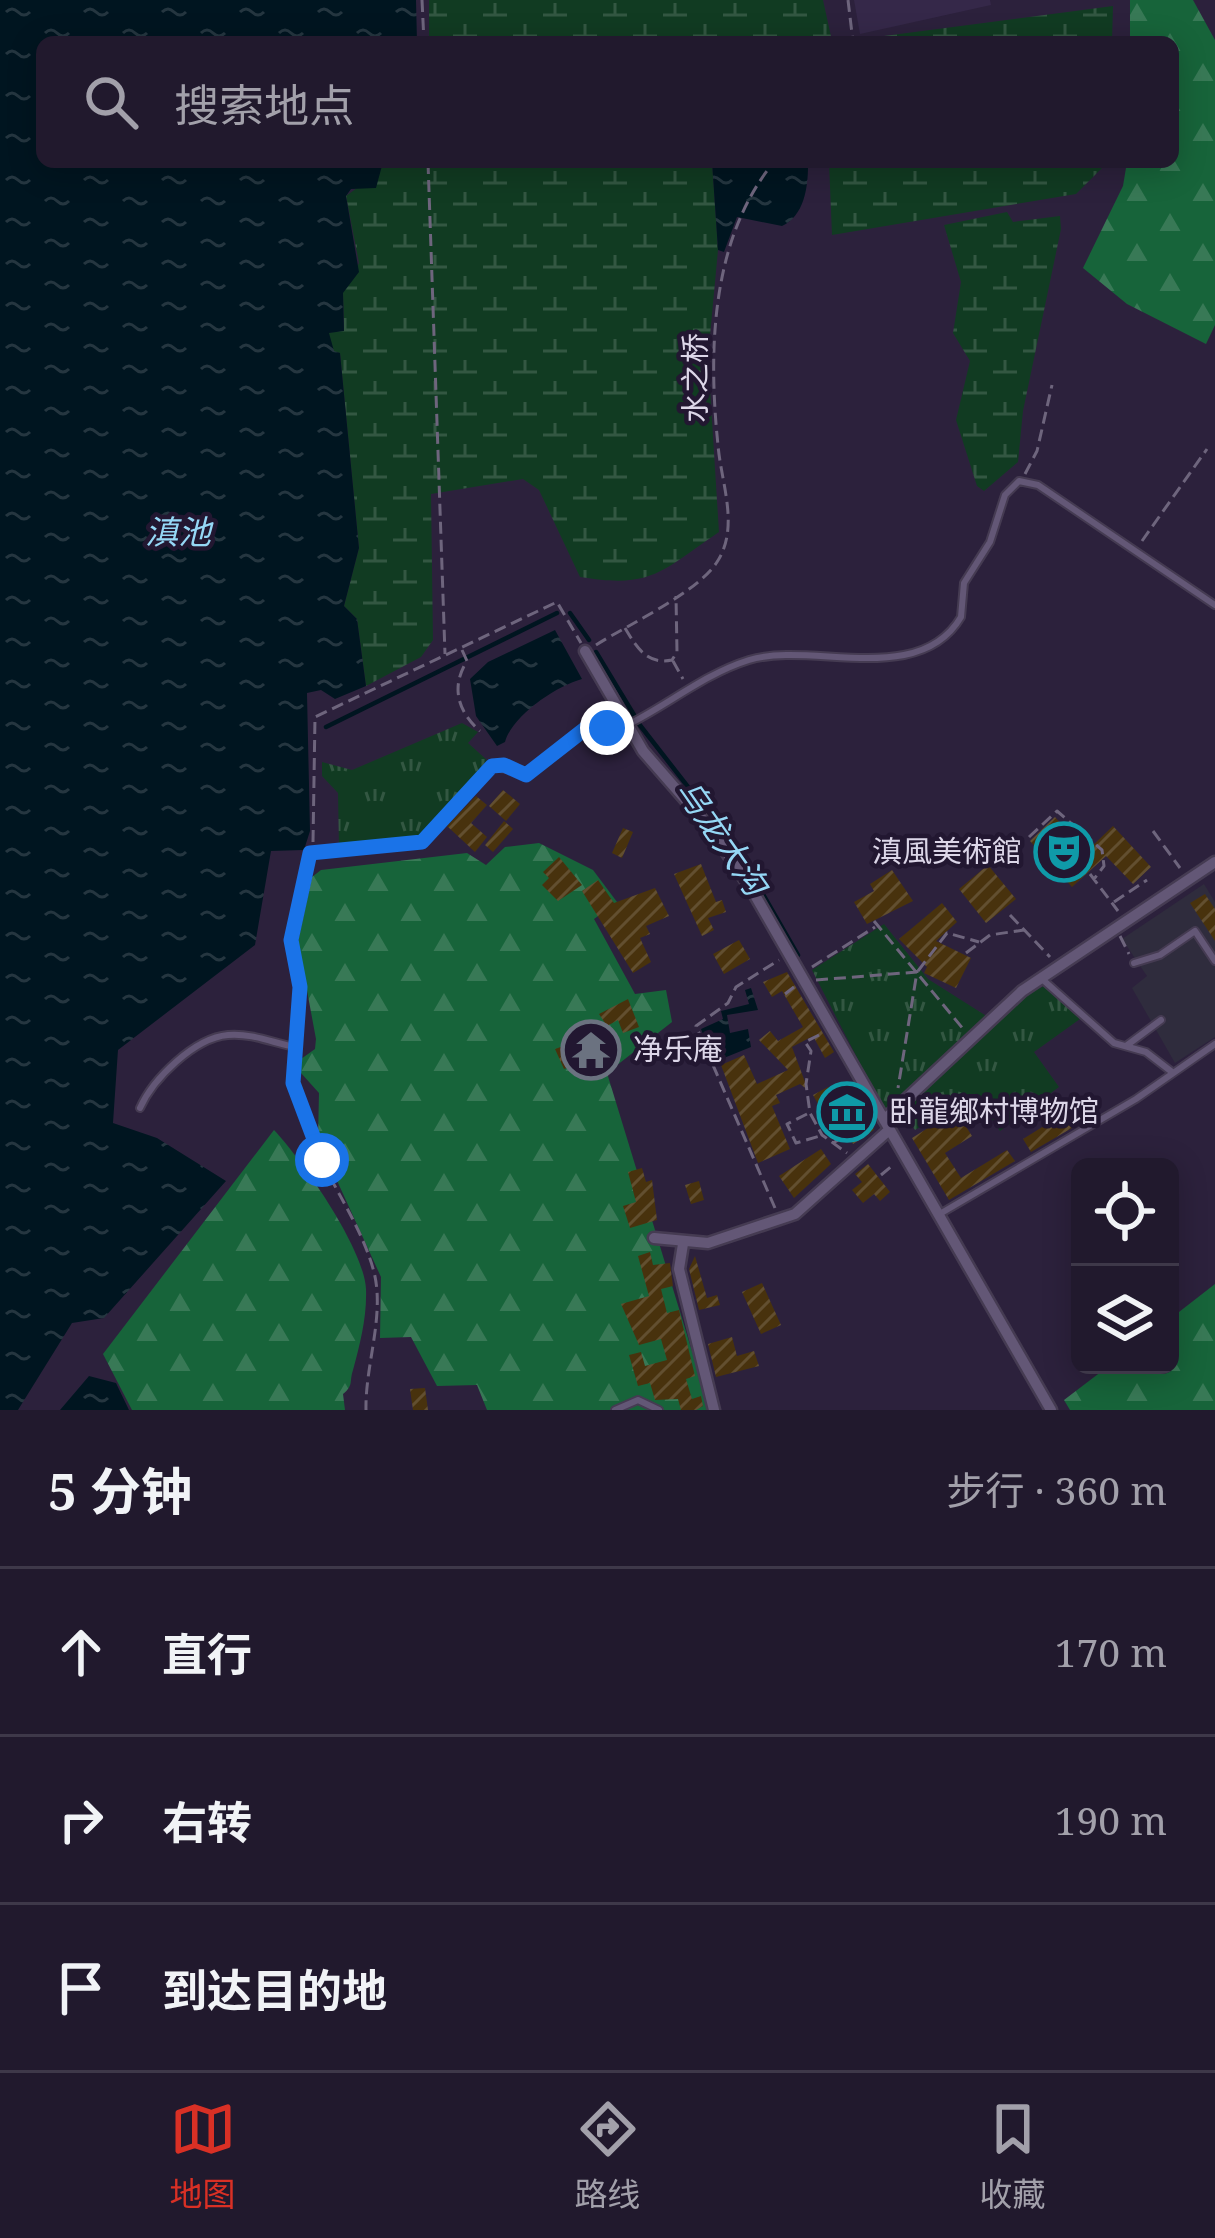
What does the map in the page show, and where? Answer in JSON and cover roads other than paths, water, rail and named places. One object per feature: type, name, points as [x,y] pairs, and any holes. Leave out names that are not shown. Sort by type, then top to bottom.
[{"type":"street","points":[[585,651],[653,765],[732,858],[1050,1402]]},
{"type":"street","points":[[654,1238],[683,1244],[724,1240],[808,1206],[971,1039],[1042,979],[1215,862]]},
{"type":"street","points":[[683,1244],[679,1269],[714,1410]]},
{"type":"lane","points":[[599,718],[612,730],[628,725],[689,688],[755,658],[796,654],[860,659],[927,646],[956,626],[964,583],[990,542],[998,507],[1012,486],[1024,481],[1038,485],[1137,548],[1215,604]]},
{"type":"lane","points":[[310,853],[422,842],[492,766],[532,772],[617,707]]},
{"type":"lane","points":[[1134,963],[1160,955],[1195,931],[1215,962]]},
{"type":"lane","points":[[1042,979],[1114,1043],[1146,1052],[1172,1072]]},
{"type":"lane","points":[[1126,1046],[1161,1020]]},
{"type":"lane","points":[[140,1108],[159,1077],[217,1038],[267,1038],[296,1047]]},
{"type":"lane","points":[[938,1215],[1215,1044]]},
{"type":"lane","points":[[615,1410],[638,1400],[659,1410]]},
{"type":"water","name":"滇池","points":[[0,0],[416,0],[417,36],[36,36],[36,168],[381,168],[376,188],[351,189],[346,196],[359,272],[343,293],[344,331],[329,333],[334,351],[340,353],[359,548],[344,606],[357,619],[366,686],[335,699],[321,690],[307,693],[310,831],[304,850],[271,851],[255,945],[118,1050],[113,1123],[157,1138],[226,1181],[104,1318],[72,1323],[18,1410],[0,1410]]},
{"type":"water","points":[[712,168],[808,168],[803,201],[795,216],[782,226],[737,217],[724,252],[718,250]]},
{"type":"water","points":[[555,630],[582,679],[536,703],[497,746],[476,716],[470,679],[488,662]]},
{"type":"water","points":[[751,988],[758,1010],[727,1015],[730,1033],[748,1029],[751,1047],[719,1060],[709,1052],[701,1029],[723,1019],[721,1011],[749,1004],[745,990]]},
{"type":"water","points":[[89,1376],[116,1383],[129,1410],[60,1410]]},
{"type":"waterway","name":"乌龙大沟","points":[[326,727],[557,613]]},
{"type":"waterway","name":"乌龙大沟","points":[[570,613],[589,640]]},
{"type":"waterway","name":"乌龙大沟","points":[[596,652],[634,715]]},
{"type":"waterway","name":"乌龙大沟","points":[[639,724],[738,851],[798,955]]},
{"type":"place","name":"滇風美術館","points":[[1064,852]]},
{"type":"place","name":"净乐庵","points":[[591,1050]]},
{"type":"place","name":"卧龍鄉村博物馆","points":[[847,1112]]}]
